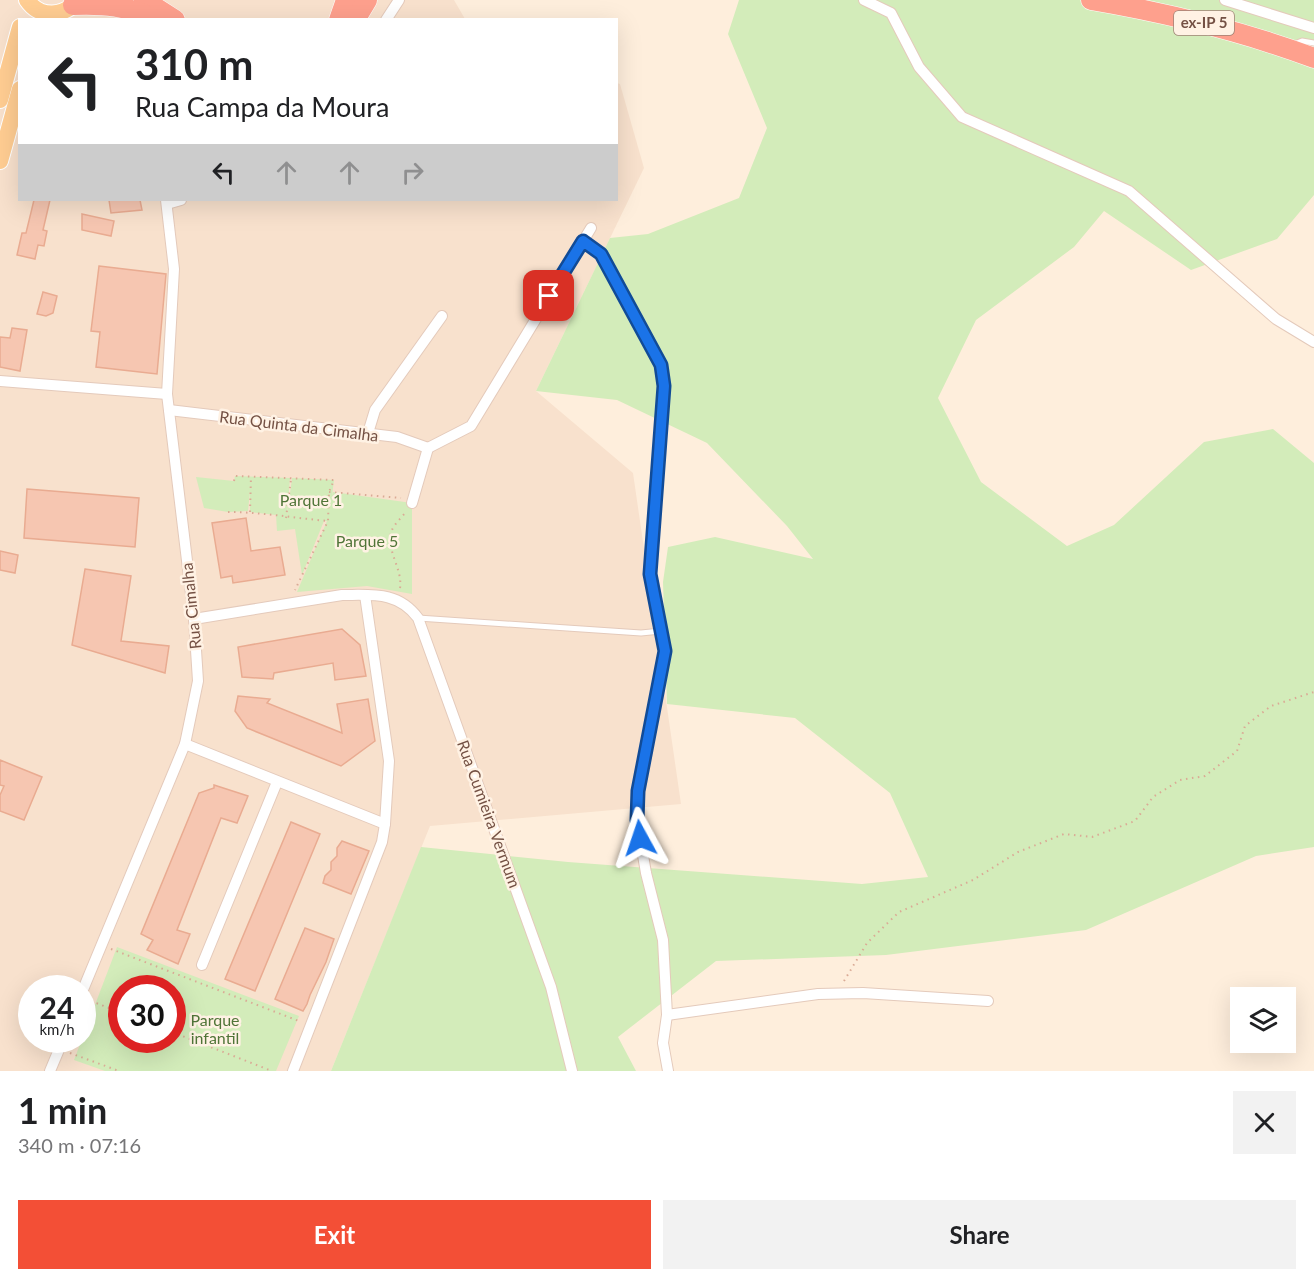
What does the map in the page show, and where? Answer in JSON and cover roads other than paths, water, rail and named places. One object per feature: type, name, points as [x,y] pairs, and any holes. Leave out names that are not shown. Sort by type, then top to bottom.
[{"type":"highway","points":[[144,0],[172,18]]},
{"type":"highway","points":[[340,18],[346,0]]},
{"type":"highway","points":[[356,18],[368,0]]},
{"type":"highway","name":"ex-IP 5","points":[[1091,0],[1205,23],[1286,47],[1314,58]]},
{"type":"highway","points":[[66,12],[104,4],[131,9],[150,18]]},
{"type":"main road","points":[[21,18],[25,0],[46,14],[66,12]]},
{"type":"main road","points":[[0,100],[18,34]]},
{"type":"main road","points":[[0,161],[18,96]]},
{"type":"street","points":[[387,18],[399,0]]},
{"type":"street","points":[[864,0],[891,13],[919,67],[962,117],[1129,191],[1276,319],[1314,342]]},
{"type":"street","points":[[1225,0],[1314,28]]},
{"type":"street","name":"Rua Cimalha","points":[[89,975],[185,744],[198,681],[194,619],[167,394],[174,269],[167,202]]},
{"type":"street","points":[[413,501],[428,448],[471,426],[591,228]]},
{"type":"street","points":[[583,241],[601,254],[661,365],[664,386],[650,574],[665,651],[638,791],[637,820],[646,873],[663,940],[667,1015],[663,1043],[668,1071]]},
{"type":"street","points":[[368,433],[375,410],[442,316]]},
{"type":"street","points":[[0,381],[167,394]]},
{"type":"street","name":"Rua Quinta da Cimalha","points":[[169,410],[397,437],[428,448]]},
{"type":"street","points":[[194,619],[342,595],[365,595],[389,761],[385,824],[382,842],[293,1071]]},
{"type":"street","name":"Rua Cumieira Vermum","points":[[365,595],[399,599],[411,608],[418,618],[552,987],[572,1071]]},
{"type":"street","points":[[185,744],[385,824]]},
{"type":"street","points":[[202,965],[277,782]]},
{"type":"street","points":[[667,1015],[836,993],[988,1001]]},
{"type":"street","points":[[50,1071],[57,1053]]},
{"type":"lane","points":[[1286,47],[1302,41],[1314,43]]},
{"type":"lane","points":[[418,618],[641,633],[661,631]]},
{"type":"park label","name":"Parque 1","points":[[311,500]]},
{"type":"park label","name":"Parque 5","points":[[367,541]]},
{"type":"park label","name":"Parque infantil","points":[[215,1029]]}]
